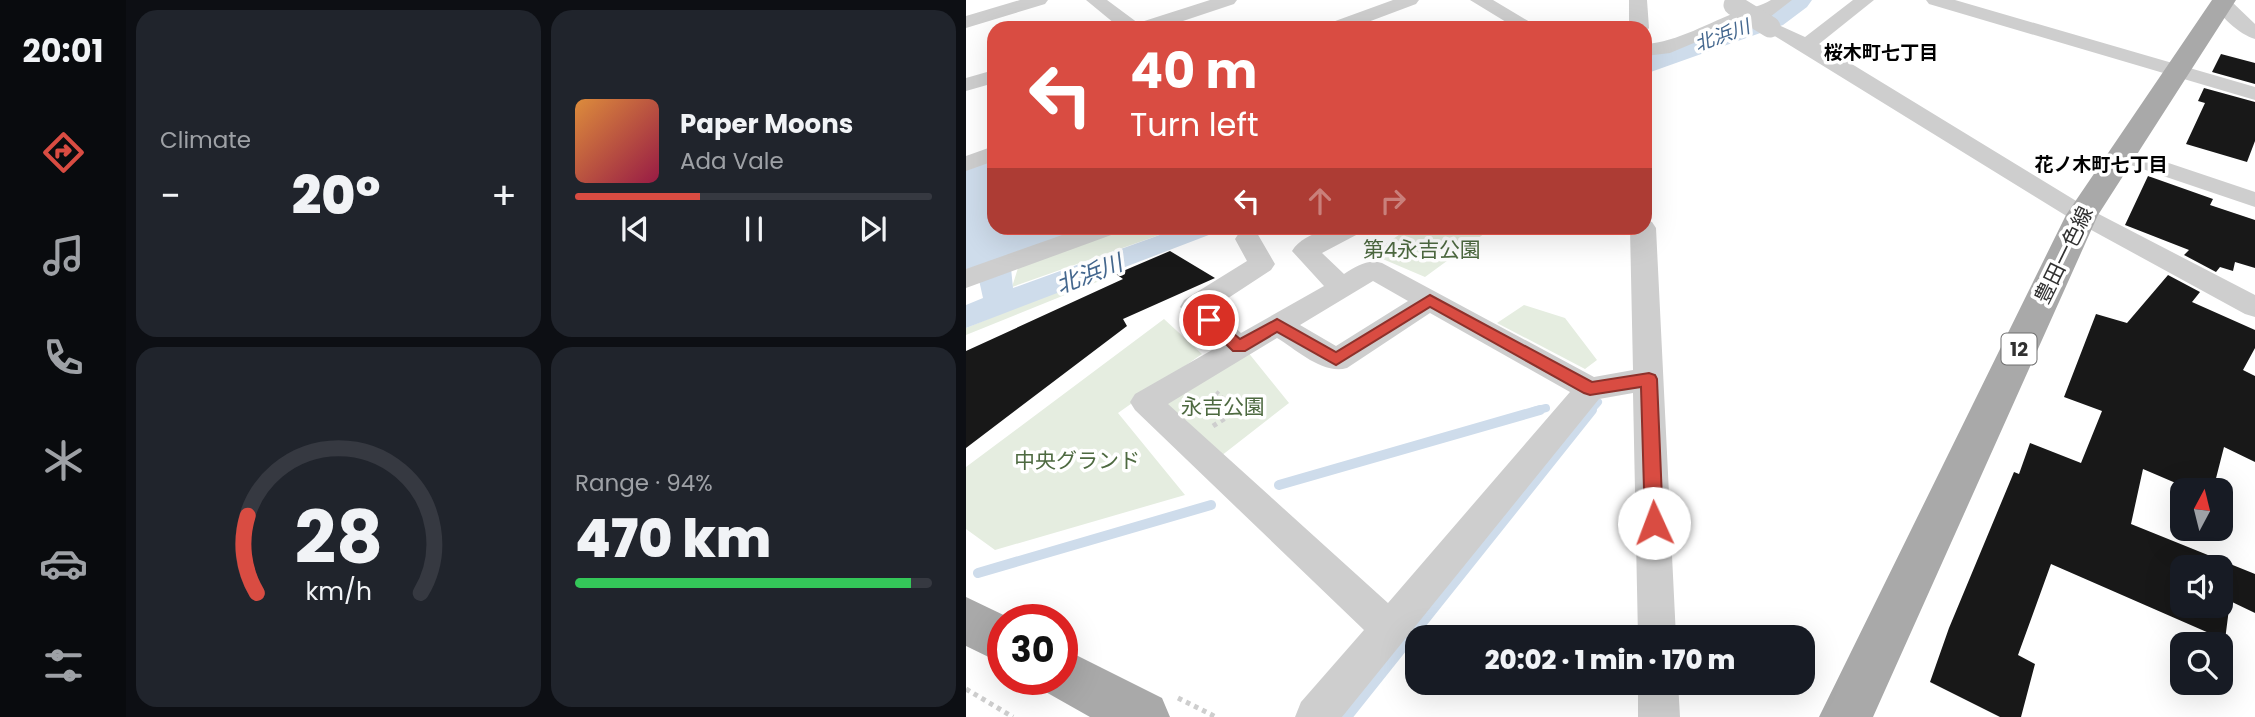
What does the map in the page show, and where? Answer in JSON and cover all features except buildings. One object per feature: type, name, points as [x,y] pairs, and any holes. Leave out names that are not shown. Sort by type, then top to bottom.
[{"type":"main road","name":"豊田一色線","points":[[1846,717],[2082,215],[2176,72],[2229,3]]},
{"type":"main road","points":[[966,620],[987,631]]},
{"type":"main road","points":[[1078,682],[1143,717]]},
{"type":"street","points":[[966,22],[1039,0]]},
{"type":"street","points":[[1095,0],[1123,21]]},
{"type":"street","points":[[1164,21],[1228,0]]},
{"type":"street","points":[[1354,21],[1410,0]]},
{"type":"street","points":[[1479,0],[1518,21]]},
{"type":"street","points":[[1638,0],[1639,21]]},
{"type":"street","points":[[1652,50],[1663,49],[1736,6],[1763,13],[1783,0]]},
{"type":"street","points":[[1806,45],[1865,0]]},
{"type":"street","points":[[1935,0],[2255,94]]},
{"type":"street","points":[[970,1],[999,4]]},
{"type":"street","points":[[2229,3],[2243,25],[2255,33]]},
{"type":"street","points":[[1736,6],[1806,45],[2082,215],[2255,307]]},
{"type":"street","points":[[966,85],[987,78]]},
{"type":"street","points":[[2121,155],[2255,200]]},
{"type":"street","points":[[966,164],[987,156]]},
{"type":"street","points":[[966,279],[1080,235]]},
{"type":"street","points":[[1336,235],[1306,251],[1341,288]]},
{"type":"street","points":[[1643,235],[1657,625]]},
{"type":"street","points":[[1239,347],[1194,307],[1262,264],[1248,239]]},
{"type":"street","points":[[1389,629],[1146,402],[1373,268],[1590,389],[1649,379]]},
{"type":"street","points":[[1277,325],[1336,360],[1430,300]]},
{"type":"street","points":[[1316,717],[1590,389]]},
{"type":"street","points":[[1659,695],[1660,717]]},
{"type":"path","points":[[1207,430],[1259,396]]},
{"type":"path","points":[[966,689],[1013,717]]},
{"type":"green space","points":[[1104,235],[1159,235],[1012,287],[1018,268]]},
{"type":"green space","name":"第4永吉公園","points":[[1399,235],[1482,235],[1425,277],[1371,254]]},
{"type":"green space","points":[[1098,274],[1102,280],[966,335],[966,328]]},
{"type":"green space","points":[[1524,305],[1565,318],[1597,360],[1585,369],[1497,323]]},
{"type":"green space","name":"中央グランド","points":[[1164,319],[1202,354],[1118,413],[1185,495],[995,550],[966,529],[966,467]]},
{"type":"green space","name":"永吉公園","points":[[1247,351],[1289,403],[1221,456],[1160,400]]},
{"type":"water","name":"北浜川","points":[[1748,20],[1760,26],[1657,66],[1657,54]]},
{"type":"water","points":[[987,158],[987,235],[1071,235],[1010,258],[1013,288],[1160,235],[1209,235],[966,328],[966,305],[983,298],[977,271],[966,275],[966,166]]},
{"type":"waterway","name":"北浜川","points":[[1652,60],[1771,18],[1796,0]]},
{"type":"waterway","points":[[1590,411],[1598,402]]},
{"type":"waterway","points":[[1534,411],[1546,408]]},
{"type":"waterway","points":[[1279,485],[1540,410]]},
{"type":"waterway","points":[[1347,717],[1592,410]]},
{"type":"waterway","points":[[978,573],[1211,505]]},
{"type":"district","name":"桜木町七丁目","points":[[1881,52]]},
{"type":"district","name":"花ノ木町七丁目","points":[[2101,164]]},
{"type":"route","points":[[1209,320],[1239,347],[1277,325],[1336,360],[1430,300],[1590,389],[1649,379],[1654,523]]}]
